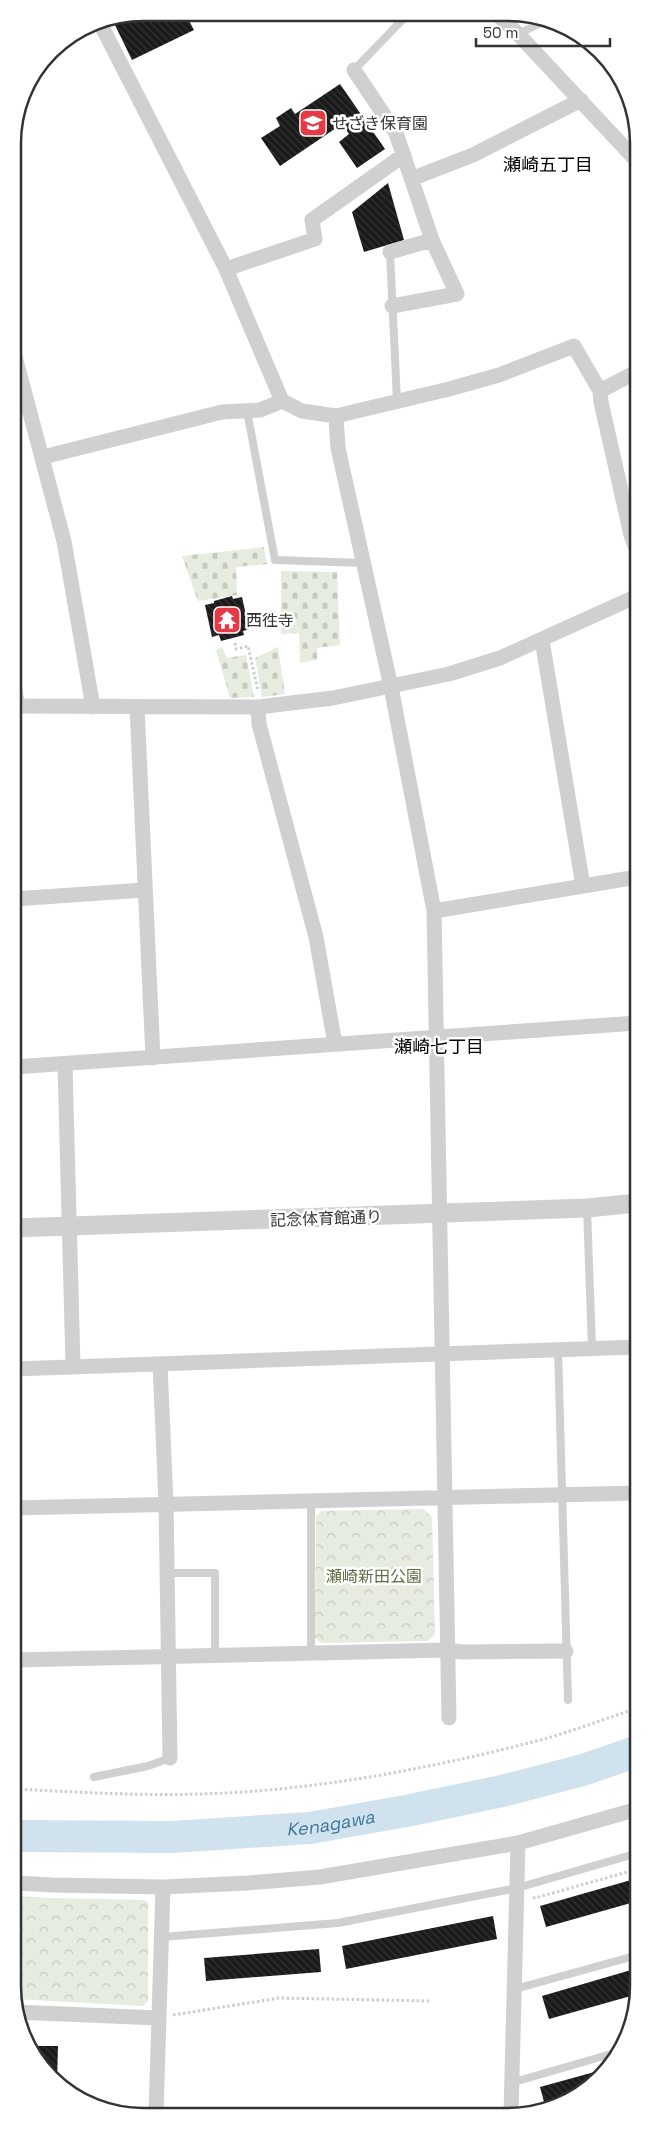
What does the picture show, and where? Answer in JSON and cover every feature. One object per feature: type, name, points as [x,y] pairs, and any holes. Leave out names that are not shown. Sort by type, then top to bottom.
[{"type":"street","points":[[504,21],[630,153]]},
{"type":"street","points":[[103,28],[226,269],[282,401],[302,411],[336,416],[499,375],[574,346],[600,391],[630,530]]},
{"type":"street","points":[[354,70],[396,133],[432,240],[456,294],[392,306]]},
{"type":"street","points":[[411,180],[474,155],[581,100]]},
{"type":"street","points":[[226,269],[316,238],[312,220],[404,155]]},
{"type":"street","points":[[390,252],[432,240]]},
{"type":"street","points":[[600,391],[630,375]]},
{"type":"street","points":[[22,381],[64,541],[92,707]]},
{"type":"street","points":[[43,457],[222,412],[260,410],[282,401]]},
{"type":"street","points":[[336,416],[338,448],[391,687],[434,911],[449,1718]]},
{"type":"street","points":[[22,706],[259,707],[333,698],[448,674],[500,658],[630,599]]},
{"type":"street","points":[[542,640],[583,886]]},
{"type":"street","points":[[137,707],[153,1058]]},
{"type":"street","points":[[259,707],[262,733],[316,937],[335,1044]]},
{"type":"street","points":[[434,911],[630,878]]},
{"type":"street","points":[[22,898],[144,890]]},
{"type":"street","points":[[21,1067],[630,1024]]},
{"type":"street","points":[[65,1065],[73,1365]]},
{"type":"street","name":"記念体育館通り","points":[[21,1228],[439,1214],[588,1208],[629,1204]]},
{"type":"street","points":[[21,1369],[73,1365],[160,1364],[629,1347]]},
{"type":"street","points":[[160,1364],[166,1503],[170,1758]]},
{"type":"street","points":[[21,1508],[629,1493]]},
{"type":"street","points":[[21,1660],[447,1650],[462,1652],[566,1651]]},
{"type":"street","points":[[21,1883],[53,1886],[163,1887],[320,1878],[518,1843],[629,1812]]},
{"type":"street","points":[[511,2108],[518,1843]]},
{"type":"street","points":[[156,2108],[163,1887]]},
{"type":"street","points":[[25,2012],[158,2018]]},
{"type":"lane","points":[[354,70],[401,21]]},
{"type":"lane","points":[[518,34],[536,25]]},
{"type":"lane","points":[[390,252],[397,401]]},
{"type":"lane","points":[[247,411],[275,560],[364,563]]},
{"type":"lane","points":[[588,1208],[592,1348]]},
{"type":"lane","points":[[558,1349],[568,1700]]},
{"type":"lane","points":[[311,1500],[311,1653]]},
{"type":"lane","points":[[167,1573],[215,1574],[215,1655]]},
{"type":"lane","points":[[94,1777],[148,1766],[170,1758]]},
{"type":"lane","points":[[162,1937],[338,1922],[517,1888],[629,1856]]},
{"type":"lane","points":[[514,1989],[629,1957]]},
{"type":"lane","points":[[512,2080],[521,2080],[608,2055]]},
{"type":"path","points":[[235,643],[236,649],[248,646],[259,707]]},
{"type":"path","points":[[21,1789],[201,1794],[310,1786],[420,1767],[535,1741],[629,1711]]},
{"type":"path","points":[[158,2018],[280,1998],[428,2001]]},
{"type":"green space","points":[[264,547],[267,564],[236,567],[237,595],[198,601],[182,556]]},
{"type":"green space","points":[[281,571],[337,572],[340,645],[317,648],[317,660],[300,663],[299,633],[281,634]]},
{"type":"green space","points":[[222,647],[227,658],[246,655],[254,697],[230,698],[216,650]]},
{"type":"green space","points":[[278,647],[285,694],[262,697],[255,658]]},
{"type":"green space","name":"瀬崎新田公園","points":[[423,1509],[432,1517],[435,1635],[427,1641],[322,1643],[315,1638],[316,1517],[321,1511]]},
{"type":"green space","points":[[21,1896],[145,1900],[148,1903],[148,2001],[143,2006],[23,1999]]},
{"type":"building","points":[[143,21],[189,21],[194,30],[132,60],[115,24]]},
{"type":"building","points":[[340,84],[385,149],[357,168],[339,142],[349,134],[342,124],[280,166],[261,138],[280,126],[276,118],[291,108],[295,114]]},
{"type":"building","points":[[388,183],[404,240],[364,252],[352,212]]},
{"type":"building","points":[[232,596],[233,599],[242,597],[249,629],[243,631],[244,635],[221,641],[219,635],[212,637],[205,605]]},
{"type":"building","points":[[629,1881],[629,1904],[546,1927],[540,1906]]},
{"type":"building","points":[[493,1916],[497,1939],[346,1969],[342,1946]]},
{"type":"building","points":[[319,1949],[321,1972],[206,1981],[204,1958]]},
{"type":"building","points":[[629,1971],[629,1997],[549,2019],[542,1996]]},
{"type":"building","points":[[37,2046],[58,2046],[57,2072],[46,2060]]},
{"type":"building","points":[[594,2072],[582,2083],[547,2101],[544,2102],[540,2087]]},
{"type":"waterway","name":"Kenagawa","points":[[21,1836],[171,1837],[310,1828],[502,1791],[583,1770],[629,1754]]},
{"type":"place","name":"せざき保育園","points":[[313,123]]},
{"type":"place","name":"西徃寺","points":[[227,620]]},
{"type":"district","name":"瀬崎五丁目","points":[[548,165]]},
{"type":"district","name":"瀬崎七丁目","points":[[439,1047]]}]
